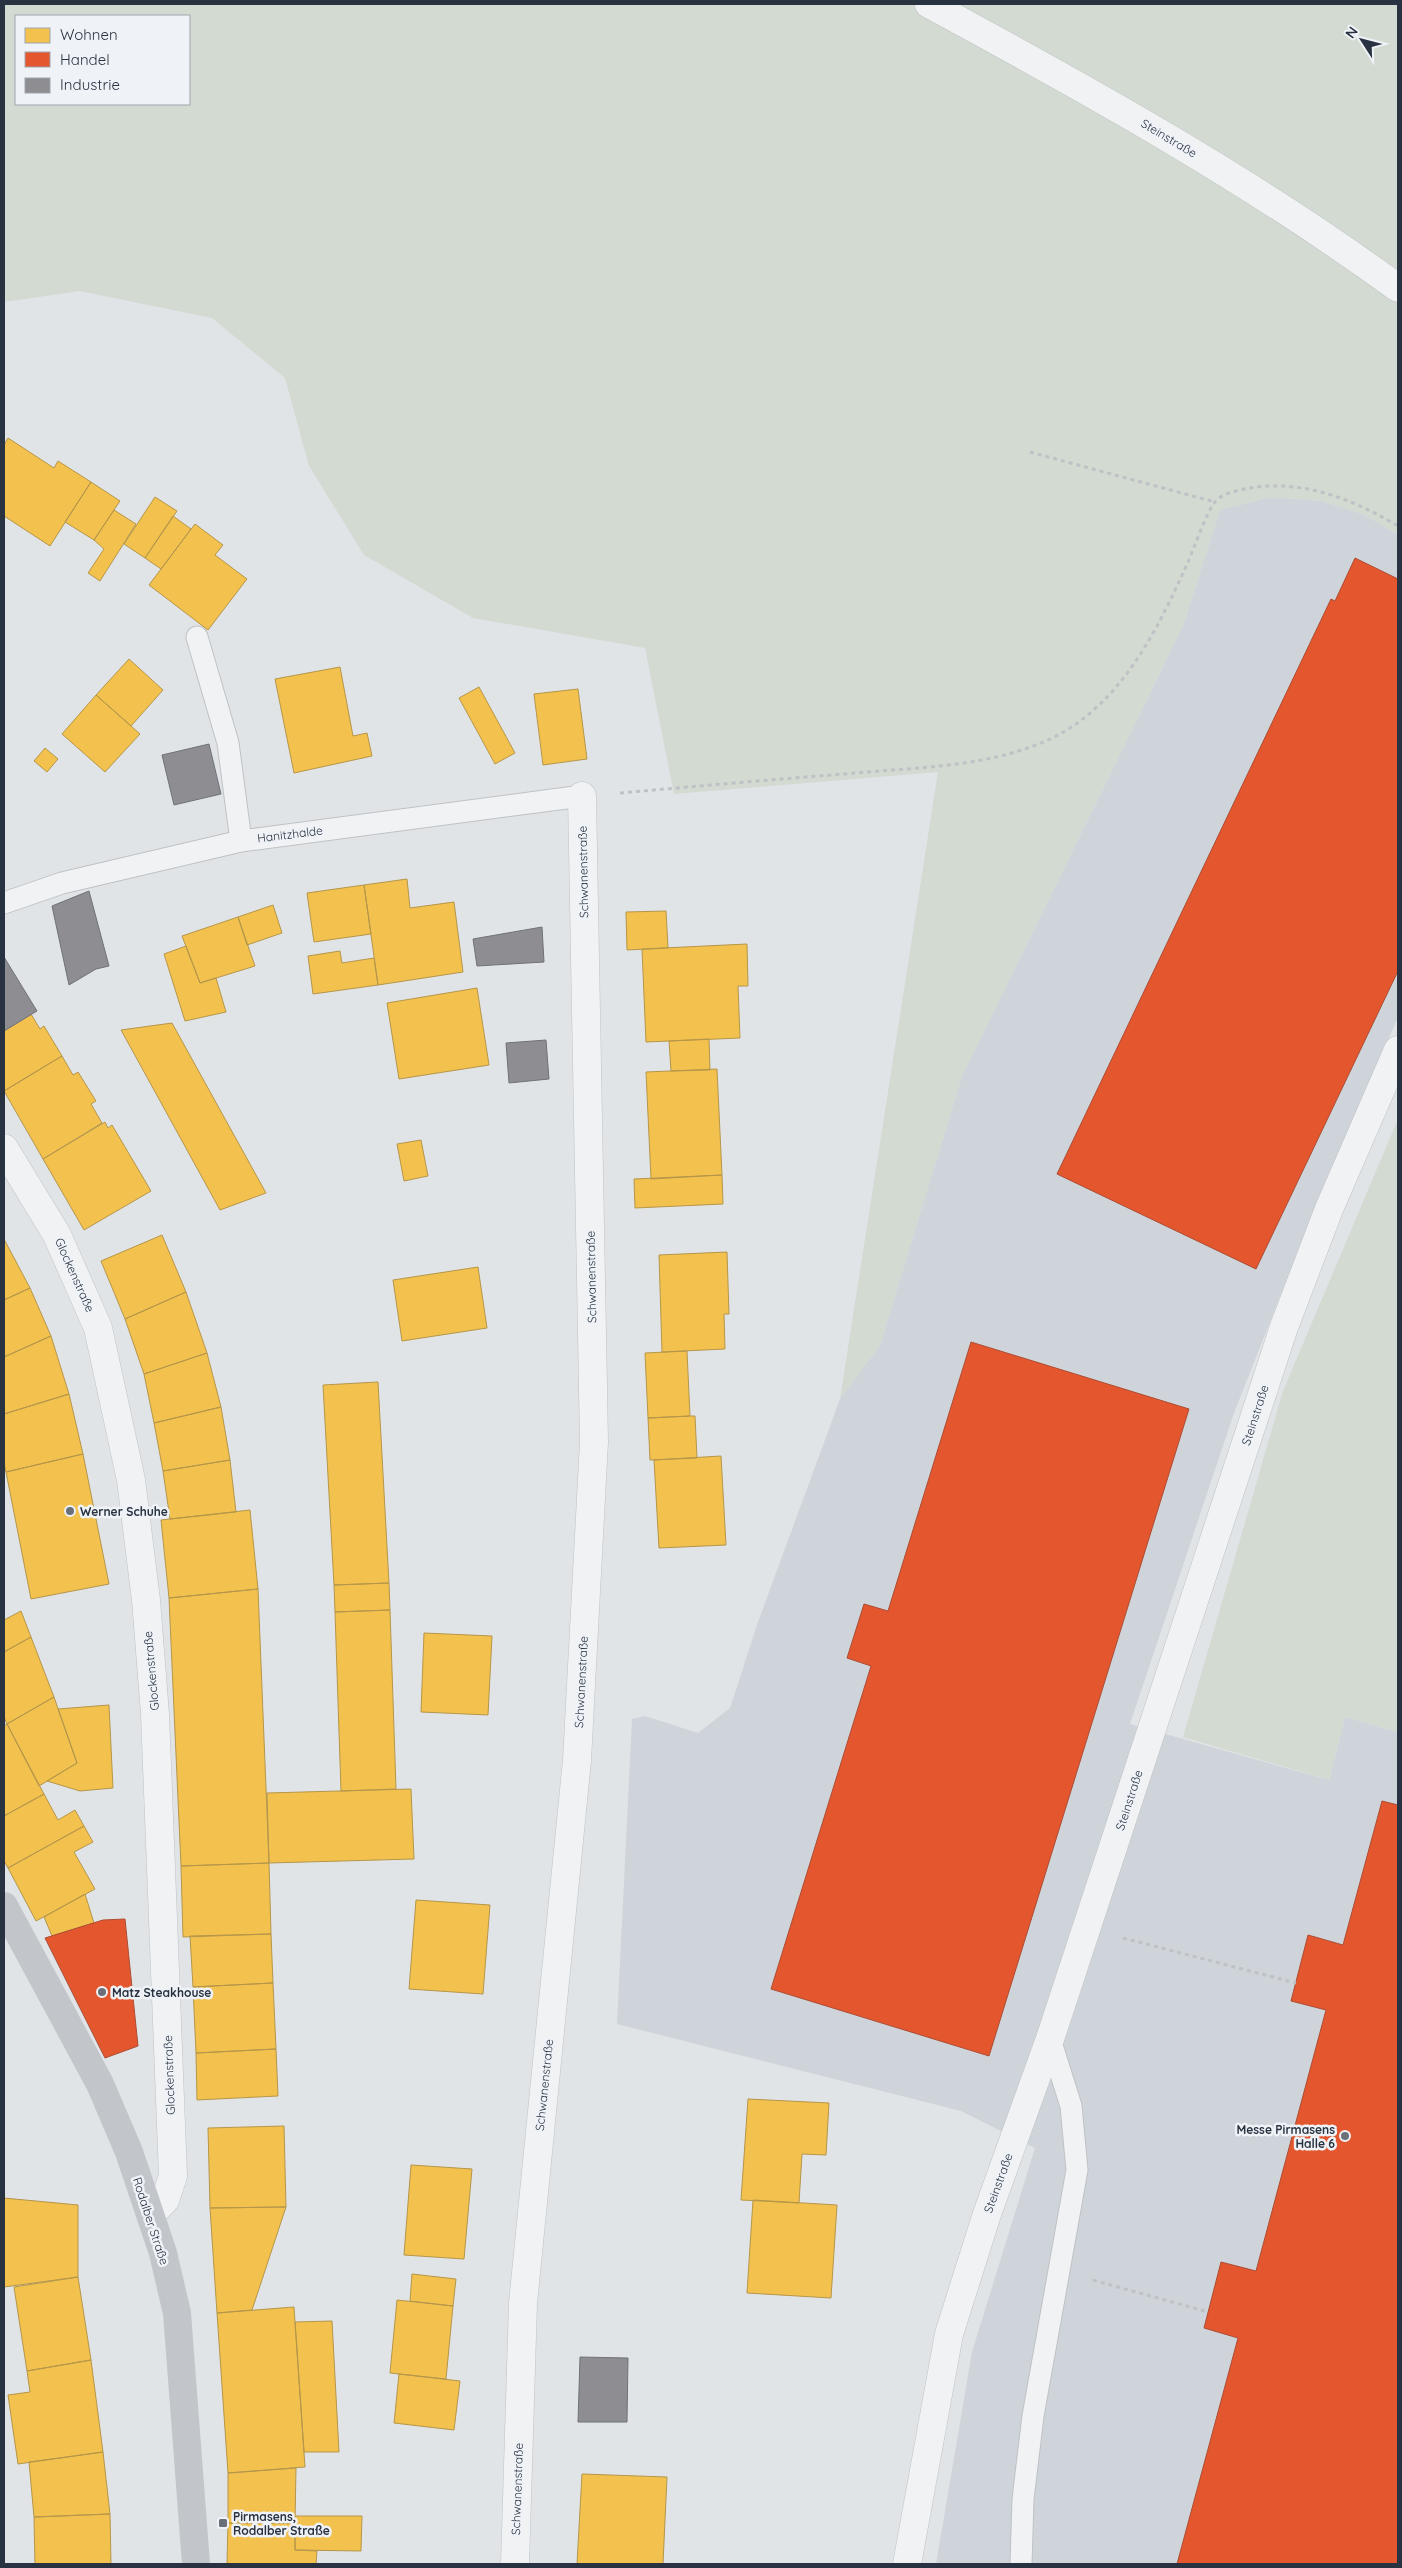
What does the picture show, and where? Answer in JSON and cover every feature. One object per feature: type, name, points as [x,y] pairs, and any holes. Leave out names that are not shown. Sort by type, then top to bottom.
[{"type":"main road","name":"Rodalber Straße","points":[[4,1906],[100,2084],[128,2152],[163,2253],[177,2313],[196,2564]]},
{"type":"street","name":"Steinstraße","points":[[928,4],[1167,135],[1274,203],[1398,288]]},
{"type":"street","name":"Schwanenstraße","points":[[515,2564],[523,2303],[577,1760],[594,1442],[582,796]]},
{"type":"street","name":"Steinstraße","points":[[906,2564],[949,2334],[987,2214],[1050,2039],[1284,1327],[1330,1209],[1398,1050]]},
{"type":"street","name":"Glockenstraße","points":[[4,1148],[57,1235],[98,1328],[131,1480],[146,1600],[155,1714],[173,2176],[165,2200],[151,2214]]},
{"type":"lane","points":[[197,637],[228,743],[241,841]]},
{"type":"lane","name":"Hanitzhalde","points":[[4,903],[62,883],[241,841],[582,796]]},
{"type":"lane","points":[[1021,2564],[1023,2499],[1033,2416],[1077,2170],[1071,2106],[1050,2039]]},
{"type":"path","points":[[1030,452],[1215,502]]},
{"type":"path","points":[[582,796],[962,763],[1004,756],[1049,740],[1091,714],[1124,678],[1153,633],[1175,591],[1215,502],[1232,492],[1254,487],[1289,485],[1327,493],[1368,507],[1398,526]]},
{"type":"path","points":[[1086,1929],[1179,1951],[1296,1983]]},
{"type":"path","points":[[1102,2282],[1208,2312]]},
{"type":"shaded area","points":[[4,4],[1398,4],[1398,535],[1365,515],[1322,501],[1270,497],[1220,510],[1183,626],[962,1076],[880,1345],[840,1399],[938,772],[674,794],[645,648],[473,618],[364,555],[309,466],[285,378],[212,318],[80,291],[4,302]]},
{"type":"shaded area","points":[[1270,497],[1322,501],[1365,515],[1398,535],[1398,1017],[1292,1266],[1234,1413],[1130,1724],[1329,1780],[1345,1717],[1398,1732],[1398,2564],[936,2564],[972,2352],[1035,2148],[961,2111],[617,2024],[632,1719],[645,1716],[698,1733],[730,1708],[758,1622],[840,1399],[880,1345],[962,1076],[1183,626],[1220,510]]},
{"type":"shaded area","points":[[1398,1119],[1398,1732],[1345,1717],[1329,1780],[1183,1737],[1283,1391]]},
{"type":"building: Wohnen","points":[[8,438],[54,468],[58,461],[91,482],[50,546],[4,516],[4,445]]},
{"type":"building: Wohnen","points":[[91,482],[120,501],[94,540],[65,522]]},
{"type":"building: Wohnen","points":[[155,497],[177,511],[145,558],[124,544]]},
{"type":"building: Wohnen","points":[[114,510],[136,524],[100,581],[88,573],[104,549],[94,540]]},
{"type":"building: Wohnen","points":[[173,516],[191,529],[161,569],[145,558]]},
{"type":"building: Wohnen","points":[[195,524],[223,545],[215,555],[247,579],[208,630],[149,585]]},
{"type":"building: Wohnen","points":[[129,659],[163,690],[131,726],[96,695]]},
{"type":"building: Wohnen","points":[[340,667],[353,736],[367,733],[372,756],[294,773],[275,679]]},
{"type":"building: Wohnen","points":[[479,687],[515,753],[495,764],[459,698]]},
{"type":"building: Wohnen","points":[[578,689],[587,759],[543,765],[534,694]]},
{"type":"building: Wohnen","points":[[96,695],[140,734],[105,772],[62,734]]},
{"type":"building: Wohnen","points":[[45,748],[58,759],[47,772],[34,761]]},
{"type":"building: Wohnen","points":[[407,879],[410,908],[454,902],[463,972],[378,985],[364,885]]},
{"type":"building: Wohnen","points":[[364,885],[371,934],[314,942],[307,893]]},
{"type":"building: Wohnen","points":[[273,905],[282,933],[247,945],[238,917]]},
{"type":"building: Wohnen","points":[[666,911],[668,948],[627,950],[626,912]]},
{"type":"building: Wohnen","points":[[238,917],[255,966],[200,983],[182,936]]},
{"type":"building: Wohnen","points":[[747,944],[748,986],[738,986],[740,1038],[646,1042],[642,949]]},
{"type":"building: Wohnen","points":[[186,946],[200,983],[216,978],[226,1012],[185,1021],[164,954]]},
{"type":"building: Wohnen","points":[[340,951],[342,963],[374,958],[378,985],[313,994],[308,956]]},
{"type":"building: Wohnen","points":[[477,988],[489,1065],[399,1079],[387,1003]]},
{"type":"building: Wohnen","points":[[31,1014],[40,1029],[44,1026],[62,1056],[4,1091],[4,1031]]},
{"type":"building: Wohnen","points":[[172,1023],[266,1193],[220,1210],[121,1030]]},
{"type":"building: Wohnen","points":[[709,1039],[710,1070],[671,1071],[669,1041]]},
{"type":"building: Wohnen","points":[[62,1056],[73,1075],[78,1072],[96,1101],[91,1104],[102,1123],[43,1159],[4,1091]]},
{"type":"building: Wohnen","points":[[717,1069],[722,1175],[651,1179],[646,1072]]},
{"type":"building: Wohnen","points":[[105,1122],[108,1128],[112,1125],[151,1191],[84,1230],[43,1159]]},
{"type":"building: Wohnen","points":[[421,1140],[428,1176],[404,1181],[397,1144]]},
{"type":"building: Wohnen","points":[[722,1175],[723,1204],[635,1208],[634,1179]]},
{"type":"building: Wohnen","points":[[162,1235],[186,1292],[125,1319],[101,1261]]},
{"type":"building: Wohnen","points":[[4,1239],[30,1288],[4,1300]]},
{"type":"building: Wohnen","points":[[727,1252],[729,1314],[724,1314],[725,1349],[662,1352],[659,1255]]},
{"type":"building: Wohnen","points":[[478,1267],[487,1328],[402,1341],[393,1280]]},
{"type":"building: Wohnen","points":[[30,1288],[51,1336],[4,1357],[4,1300]]},
{"type":"building: Wohnen","points":[[186,1292],[207,1353],[144,1374],[125,1319]]},
{"type":"building: Wohnen","points":[[51,1336],[69,1394],[4,1414],[4,1357]]},
{"type":"building: Wohnen","points":[[687,1351],[690,1416],[648,1418],[645,1353]]},
{"type":"building: Wohnen","points":[[207,1353],[221,1407],[154,1423],[144,1374]]},
{"type":"building: Wohnen","points":[[378,1382],[389,1583],[334,1585],[323,1385]]},
{"type":"building: Wohnen","points":[[69,1394],[83,1454],[6,1472],[4,1463],[4,1414]]},
{"type":"building: Wohnen","points":[[221,1407],[230,1460],[163,1471],[154,1423]]},
{"type":"building: Wohnen","points":[[695,1416],[697,1458],[650,1460],[648,1418]]},
{"type":"building: Wohnen","points":[[83,1454],[109,1584],[31,1599],[6,1472]]},
{"type":"building: Wohnen","points":[[721,1456],[726,1545],[659,1548],[654,1460]]},
{"type":"building: Wohnen","points":[[230,1460],[236,1512],[170,1519],[163,1471]]},
{"type":"building: Wohnen","points":[[250,1510],[258,1589],[169,1598],[161,1520]]},
{"type":"building: Wohnen","points":[[389,1583],[390,1610],[335,1612],[334,1585]]},
{"type":"building: Wohnen","points":[[258,1589],[269,1863],[181,1866],[169,1598]]},
{"type":"building: Wohnen","points":[[390,1610],[396,1789],[341,1791],[335,1612]]},
{"type":"building: Wohnen","points":[[21,1611],[31,1637],[4,1652],[4,1620]]},
{"type":"building: Wohnen","points":[[424,1633],[492,1636],[488,1715],[421,1712]]},
{"type":"building: Wohnen","points":[[31,1637],[54,1697],[7,1724],[4,1717],[4,1652]]},
{"type":"building: Wohnen","points":[[54,1697],[77,1763],[39,1786],[7,1724]]},
{"type":"building: Wohnen","points":[[109,1705],[113,1788],[80,1791],[47,1781],[77,1763],[58,1709]]},
{"type":"building: Wohnen","points":[[7,1724],[44,1794],[4,1816],[4,1726]]},
{"type":"building: Wohnen","points":[[411,1789],[414,1859],[269,1863],[267,1793]]},
{"type":"building: Wohnen","points":[[44,1794],[58,1820],[75,1810],[84,1826],[8,1868],[4,1861],[4,1816]]},
{"type":"building: Wohnen","points":[[84,1826],[93,1842],[74,1852],[95,1889],[36,1921],[8,1868]]},
{"type":"building: Wohnen","points":[[269,1863],[271,1934],[183,1937],[181,1866]]},
{"type":"building: Wohnen","points":[[85,1894],[94,1923],[52,1936],[44,1917]]},
{"type":"building: Wohnen","points":[[416,1900],[490,1905],[483,1994],[409,1989]]},
{"type":"building: Wohnen","points":[[271,1934],[273,1983],[193,1987],[190,1936]]},
{"type":"building: Wohnen","points":[[273,1983],[276,2049],[196,2053],[193,1987]]},
{"type":"building: Wohnen","points":[[276,2049],[278,2096],[197,2100],[196,2053]]},
{"type":"building: Wohnen","points":[[748,2099],[829,2103],[826,2155],[802,2154],[799,2203],[741,2200]]},
{"type":"building: Wohnen","points":[[284,2126],[286,2207],[210,2208],[208,2128]]},
{"type":"building: Wohnen","points":[[411,2165],[472,2169],[464,2259],[404,2255]]},
{"type":"building: Wohnen","points":[[4,2198],[78,2205],[78,2277],[4,2287]]},
{"type":"building: Wohnen","points":[[753,2200],[837,2205],[831,2298],[747,2293]]},
{"type":"building: Wohnen","points":[[286,2207],[252,2310],[217,2313],[210,2208]]},
{"type":"building: Wohnen","points":[[412,2274],[456,2279],[453,2306],[410,2301]]},
{"type":"building: Wohnen","points":[[78,2277],[91,2360],[27,2371],[14,2287]]},
{"type":"building: Wohnen","points":[[397,2300],[453,2306],[446,2379],[390,2373]]},
{"type":"building: Wohnen","points":[[294,2307],[305,2467],[228,2473],[217,2313]]},
{"type":"building: Wohnen","points":[[332,2321],[339,2452],[304,2452],[295,2322]]},
{"type":"building: Wohnen","points":[[91,2360],[103,2452],[18,2464],[8,2395],[30,2392],[27,2371]]},
{"type":"building: Wohnen","points":[[399,2374],[460,2381],[454,2430],[394,2423]]},
{"type":"building: Wohnen","points":[[103,2452],[110,2514],[34,2517],[29,2462]]},
{"type":"building: Wohnen","points":[[296,2468],[295,2523],[228,2523],[228,2473]]},
{"type":"building: Wohnen","points":[[582,2474],[667,2477],[663,2564],[577,2564]]},
{"type":"building: Wohnen","points":[[110,2514],[111,2564],[35,2564],[34,2517]]},
{"type":"building: Wohnen","points":[[295,2516],[362,2516],[361,2551],[295,2550]]},
{"type":"building: Wohnen","points":[[228,2523],[295,2523],[295,2550],[317,2551],[316,2564],[227,2564]]},
{"type":"building: Handel","points":[[1355,558],[1398,579],[1398,971],[1256,1269],[1057,1174],[1331,599],[1335,601]]},
{"type":"building: Handel","points":[[971,1342],[1189,1409],[989,2056],[771,1989],[871,1666],[847,1658],[864,1604],[888,1611]]},
{"type":"building: Handel","name":"Messe Pirmasens Halle 6","points":[[1382,1801],[1398,1805],[1398,2564],[1177,2564],[1238,2338],[1204,2328],[1221,2262],[1256,2271],[1326,2010],[1291,2001],[1308,1935],[1343,1945]]},
{"type":"building: Handel","name":"Matz Steakhouse","points":[[125,1919],[138,2046],[105,2058],[45,1938],[103,1920]]},
{"type":"building: Industrie","points":[[209,744],[221,794],[174,805],[162,755]]},
{"type":"building: Industrie","points":[[89,891],[109,966],[96,969],[69,985],[52,906]]},
{"type":"building: Industrie","points":[[542,927],[544,962],[477,966],[473,939]]},
{"type":"building: Industrie","points":[[4,957],[37,1011],[4,1031]]},
{"type":"building: Industrie","points":[[546,1040],[549,1079],[509,1083],[506,1043]]},
{"type":"building: Industrie","points":[[580,2357],[628,2358],[627,2422],[578,2422]]},
{"type":"place","name":"Werner Schuhe","points":[[70,1511]]},
{"type":"place","name":"Matz Steakhouse","points":[[102,1992]]},
{"type":"place","name":"Messe Pirmasens Halle 6","points":[[1345,2136]]},
{"type":"place","name":"Pirmasens, Rodalber Straße","points":[[223,2523]]}]
